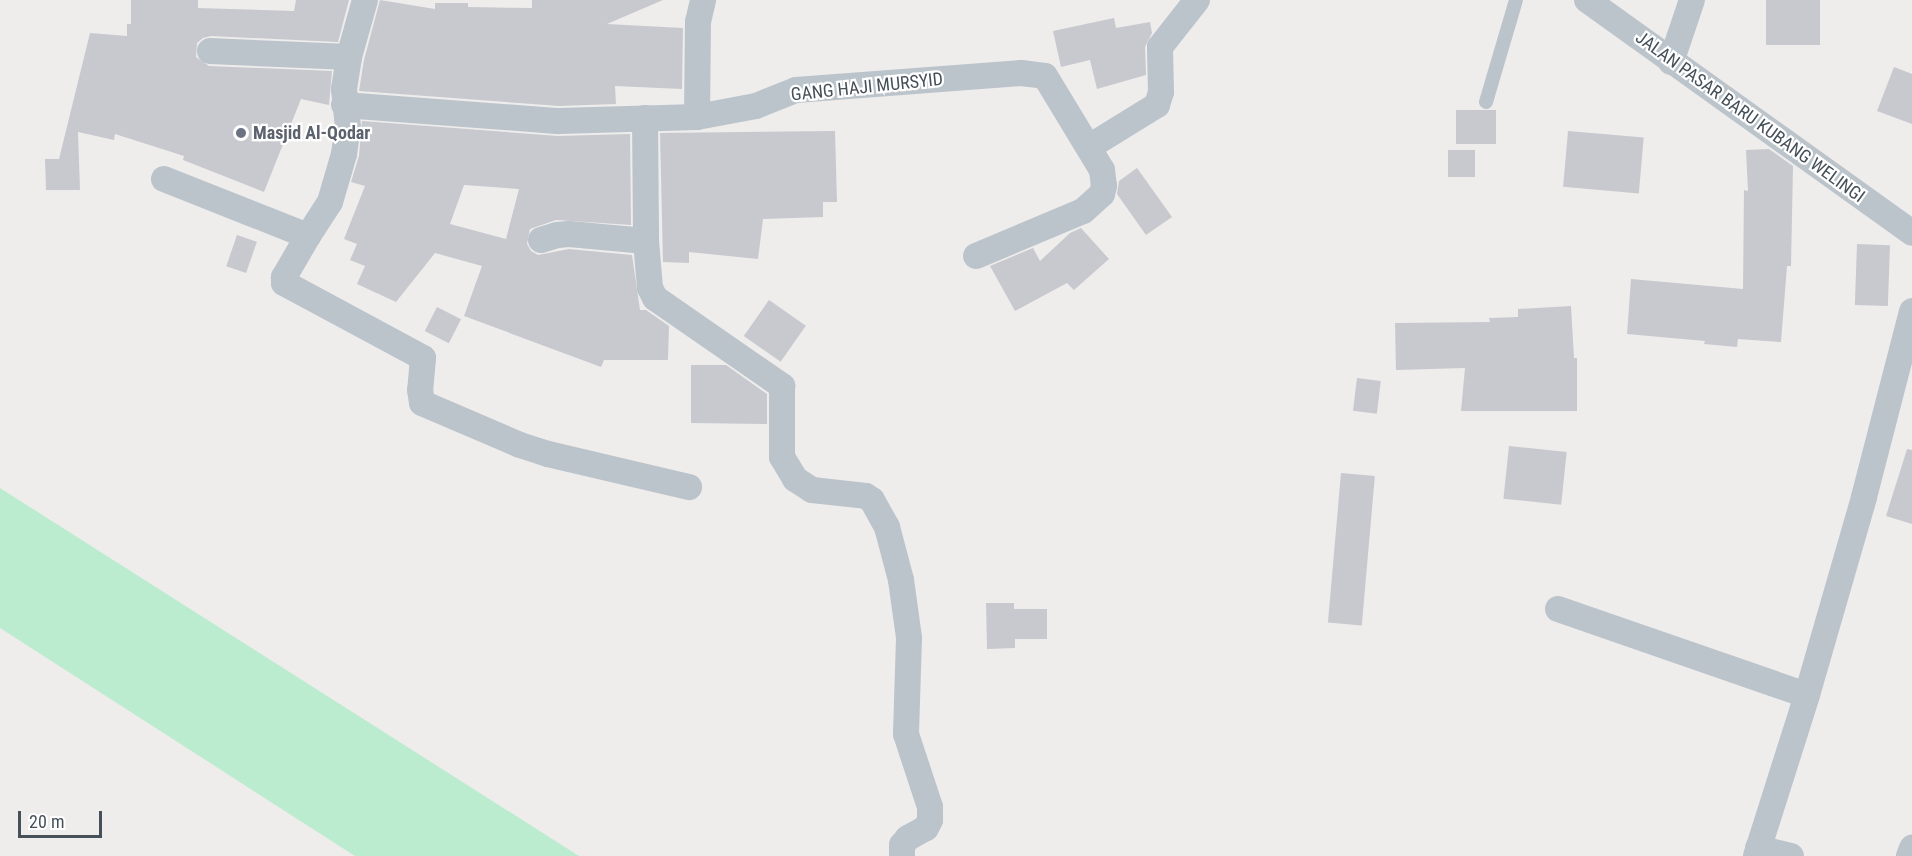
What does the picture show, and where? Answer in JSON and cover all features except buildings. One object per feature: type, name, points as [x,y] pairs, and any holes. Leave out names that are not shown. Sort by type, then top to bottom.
[{"type":"street","points":[[364,0],[349,57],[344,105],[348,127],[345,153],[330,202],[284,277],[284,284],[423,358],[420,390],[422,403],[520,445],[548,454],[689,487]]},
{"type":"street","points":[[697,117],[698,22],[703,0]]},
{"type":"street","points":[[1089,147],[1157,105],[1161,92],[1160,47],[1197,0]]},
{"type":"street","name":"JALAN PASAR BARU KUBANG WELINGI","points":[[1587,0],[1912,233]]},
{"type":"street","points":[[1671,62],[1692,0]]},
{"type":"street","points":[[210,51],[349,57]]},
{"type":"street","name":"GANG HAJI MURSYID","points":[[344,105],[493,118],[559,121],[697,117],[756,106],[796,90],[1034,73],[1045,76],[1052,84],[1102,170],[1104,186],[1102,194],[1083,211],[976,256]]},
{"type":"street","points":[[645,118],[646,241],[650,288],[655,298],[782,386],[782,457],[795,479],[812,490],[870,498],[886,527],[901,580],[909,638],[906,734],[930,807],[930,820],[926,828],[908,838],[902,845],[902,856]]},
{"type":"street","points":[[164,179],[308,236]]},
{"type":"street","points":[[541,240],[569,234],[646,241]]},
{"type":"street","points":[[1791,856],[1757,852],[1807,695],[1864,497],[1912,311]]},
{"type":"street","points":[[1558,609],[1807,695]]},
{"type":"street","points":[[1909,856],[1912,848]]},
{"type":"lane","points":[[1486,102],[1516,0]]},
{"type":"green space","points":[[0,488],[579,856],[355,856],[0,628]]},
{"type":"place","name":"Masjid Al-Qodar","points":[[241,133]]}]
